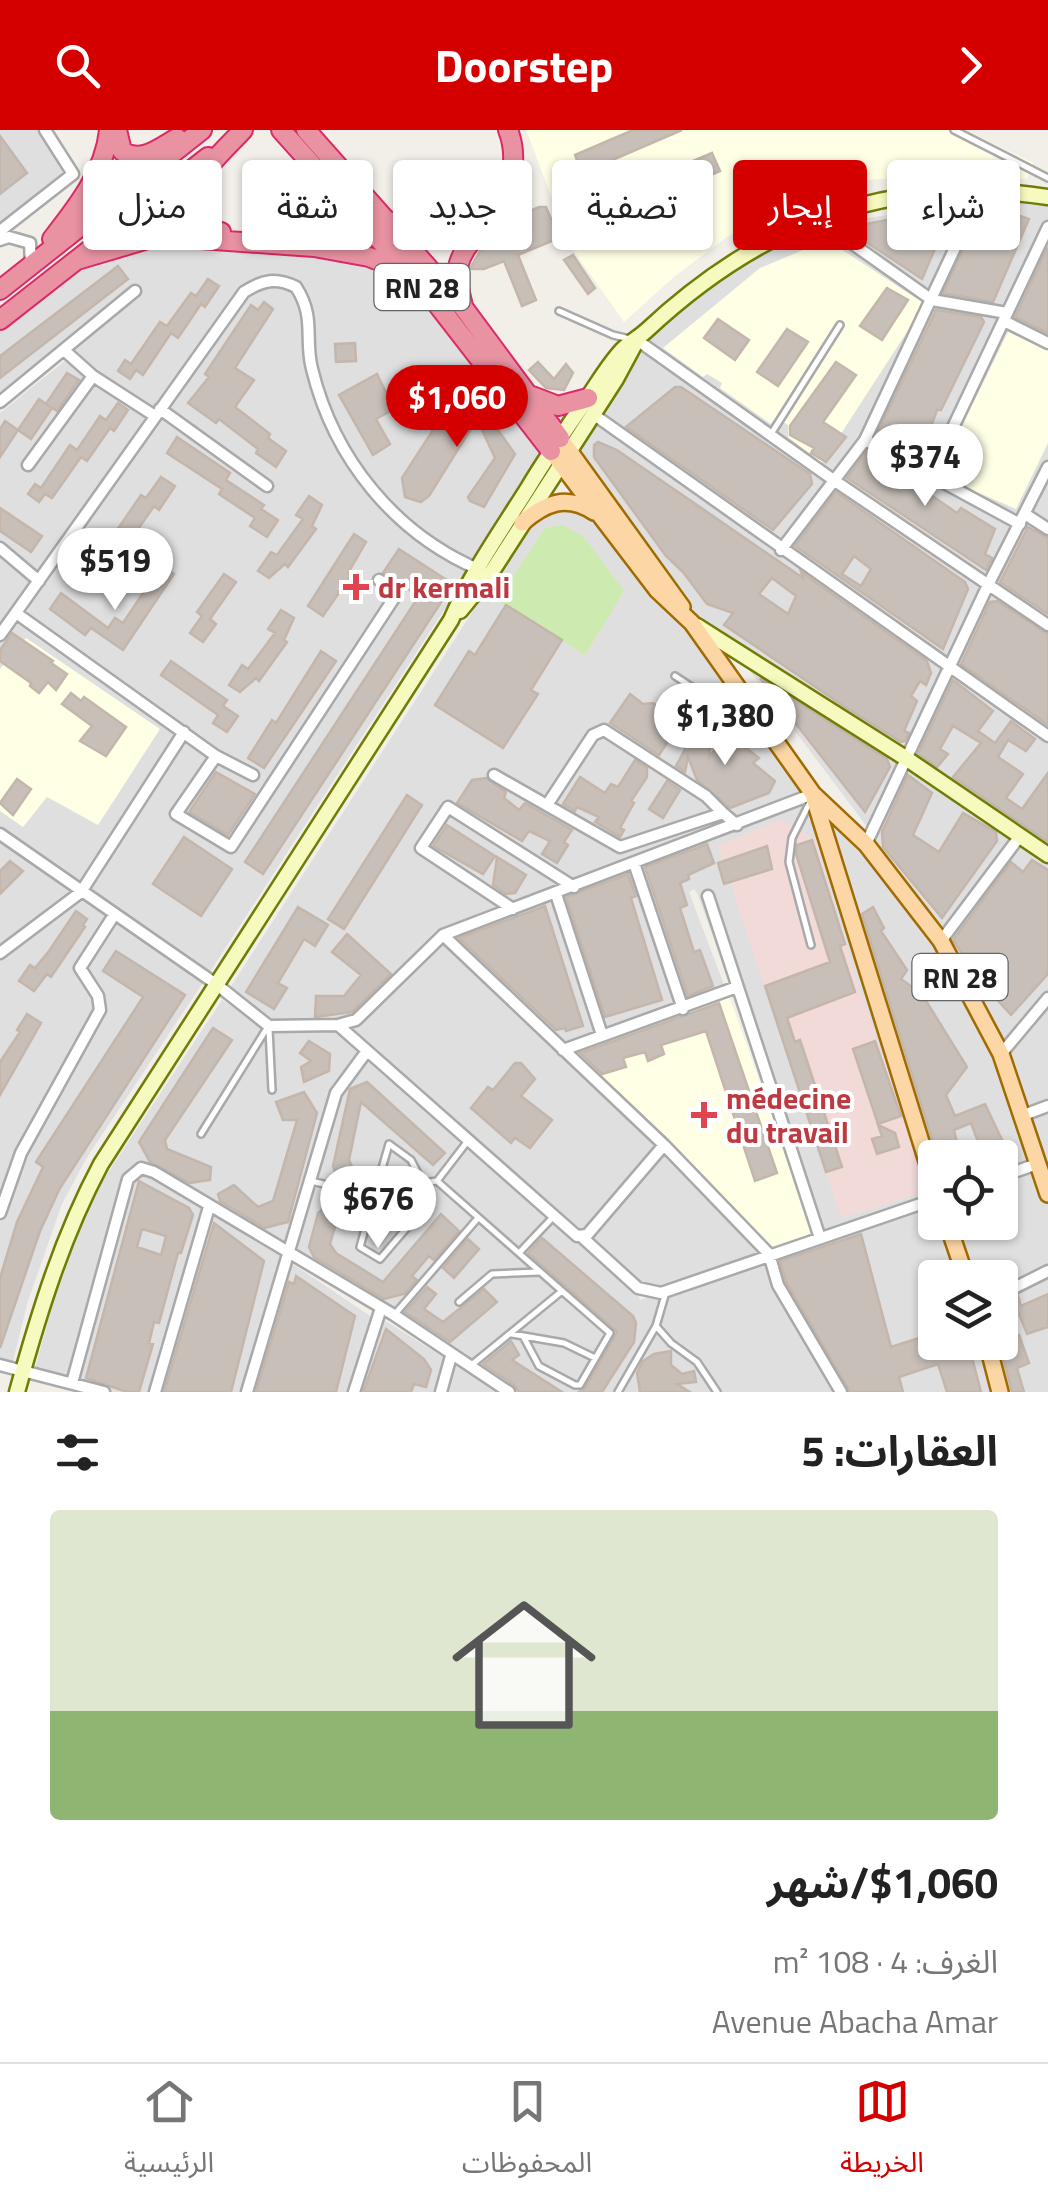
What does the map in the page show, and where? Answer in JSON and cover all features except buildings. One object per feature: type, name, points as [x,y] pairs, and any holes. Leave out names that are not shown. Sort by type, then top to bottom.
[{"type":"highway","points":[[31,266],[88,190],[100,165],[109,130]]},
{"type":"highway","points":[[117,130],[122,151],[135,157],[191,130]]},
{"type":"highway","points":[[0,290],[202,130]]},
{"type":"highway","points":[[242,130],[204,174],[193,192],[190,210],[194,222],[203,228],[242,233]]},
{"type":"highway","points":[[0,320],[242,130]]},
{"type":"highway","points":[[306,130],[463,307],[529,394],[560,450]]},
{"type":"highway","points":[[508,130],[514,160]]},
{"type":"highway","name":"RN 28","points":[[281,131],[304,160]]},
{"type":"highway","points":[[382,218],[393,222]]},
{"type":"highway","name":"RN 28","points":[[373,234],[560,450]]},
{"type":"highway","points":[[77,260],[148,239],[186,238],[314,246],[369,257],[410,273]]},
{"type":"highway","points":[[463,307],[457,280],[465,250]]},
{"type":"highway","points":[[529,394],[558,406],[590,406]]},
{"type":"main road","points":[[1020,193],[1048,196]]},
{"type":"main road","points":[[17,1392],[54,1270],[83,1198],[136,1108],[590,406],[620,352],[685,295],[750,250]]},
{"type":"main road","points":[[484,571],[522,523],[560,450]]},
{"type":"main road","points":[[560,450],[692,623],[1048,855]]},
{"type":"main road","name":"RN 28","points":[[560,450],[601,516],[657,590],[692,623],[813,794],[866,844],[941,941],[1001,1054],[1048,1194]]},
{"type":"main road","points":[[522,523],[546,504],[559,502],[586,507],[601,516]]},
{"type":"main road","points":[[813,794],[920,1140]]},
{"type":"main road","points":[[992,1360],[1000,1392]]},
{"type":"street","points":[[0,231],[74,174],[45,130]]},
{"type":"street","points":[[929,478],[1048,227]]},
{"type":"street","points":[[0,240],[30,243],[31,266]]},
{"type":"street","points":[[861,250],[932,300],[1005,317],[1048,342]]},
{"type":"street","points":[[782,550],[865,440],[955,250]]},
{"type":"street","points":[[0,635],[244,292],[259,282],[274,280],[296,287],[308,307],[310,365],[324,408],[345,451],[372,491],[398,518],[436,547],[484,571]]},
{"type":"street","points":[[0,402],[135,292]]},
{"type":"street","points":[[637,340],[835,481],[1048,625]]},
{"type":"street","points":[[65,351],[93,376],[158,412],[267,486]]},
{"type":"street","points":[[28,465],[93,376]]},
{"type":"street","points":[[590,406],[782,550],[1048,736]]},
{"type":"street","points":[[865,440],[929,478],[1048,529]]},
{"type":"street","points":[[866,844],[989,584],[1046,475]]},
{"type":"street","points":[[0,548],[39,581]]},
{"type":"street","points":[[216,756],[176,814],[231,847],[396,595],[379,580]]},
{"type":"street","points":[[16,613],[216,756],[252,775]]},
{"type":"street","points":[[547,805],[593,735],[604,730],[706,796],[736,824]]},
{"type":"street","points":[[0,952],[82,892],[184,732]]},
{"type":"street","points":[[494,774],[620,847],[723,813]]},
{"type":"street","points":[[0,834],[216,984],[269,1026],[338,1025],[356,1020],[443,935],[813,794]]},
{"type":"street","points":[[514,909],[421,848],[448,807],[574,887]]},
{"type":"street","points":[[941,941],[1020,836]]},
{"type":"street","points":[[634,864],[683,1010]]},
{"type":"street","points":[[556,894],[602,1035]]},
{"type":"street","points":[[708,896],[820,1238]]},
{"type":"street","points":[[0,1213],[21,1153],[100,1010],[98,996],[80,968],[114,916]]},
{"type":"street","points":[[443,935],[664,1146],[769,1254],[778,1285],[841,1392]]},
{"type":"street","points":[[563,1050],[683,1010],[737,987]]},
{"type":"street","points":[[1001,1054],[1048,998]]},
{"type":"street","points":[[338,1025],[638,1288],[655,1293],[666,1291],[918,1205]]},
{"type":"street","points":[[247,1392],[336,1093],[367,1051]]},
{"type":"street","points":[[1021,1116],[1048,1106]]},
{"type":"street","points":[[583,1238],[664,1146]]},
{"type":"street","points":[[1018,1171],[1037,1164]]},
{"type":"street","points":[[72,1383],[128,1179],[141,1168],[154,1172],[394,1315],[509,1392]]},
{"type":"street","points":[[155,1392],[209,1207]]},
{"type":"street","points":[[1018,1286],[1048,1271]]},
{"type":"street","points":[[354,1392],[381,1308]]},
{"type":"street","points":[[440,1392],[451,1356]]},
{"type":"street","points":[[0,1365],[104,1392]]},
{"type":"lane","points":[[954,130],[1048,178]]},
{"type":"lane","points":[[559,311],[613,335],[637,340]]},
{"type":"lane","points":[[771,434],[840,325]]},
{"type":"lane","points":[[675,676],[730,712],[755,713]]},
{"type":"lane","points":[[811,945],[789,862],[792,838],[813,794]]},
{"type":"lane","points":[[269,1026],[272,1090]]},
{"type":"lane","points":[[200,1134],[269,1026]]},
{"type":"lane","points":[[436,1182],[469,1140]]},
{"type":"lane","points":[[390,1144],[412,1160],[423,1183],[422,1210],[380,1259],[360,1247],[390,1144]]},
{"type":"lane","points":[[310,1180],[374,1196]]},
{"type":"lane","points":[[423,1183],[436,1182],[610,1333],[580,1384],[574,1385],[539,1366],[523,1336]]},
{"type":"lane","points":[[519,1253],[554,1215]]},
{"type":"lane","points":[[394,1315],[478,1218]]},
{"type":"lane","points":[[459,1302],[492,1274],[542,1272]]},
{"type":"lane","points":[[470,1367],[562,1291]]},
{"type":"lane","points":[[618,1392],[656,1326],[666,1291]]},
{"type":"lane","points":[[656,1326],[697,1362],[717,1392]]},
{"type":"lane","points":[[512,1334],[564,1344],[596,1358]]},
{"type":"shaded area","points":[[0,130],[41,130],[69,173],[0,225]]},
{"type":"shaded area","points":[[526,130],[965,130],[1033,163],[1027,179],[1020,179],[1020,160],[887,160],[887,178],[867,180],[867,160],[733,160],[733,234],[713,248],[713,160],[552,160],[552,198]]},
{"type":"shaded area","points":[[1020,199],[1048,202],[1048,993],[1003,1046],[942,933],[871,842],[874,836],[725,638],[696,619],[580,452],[641,344],[655,347],[645,339],[723,273],[766,250],[867,250],[867,218],[887,215],[887,250],[1020,250]]},
{"type":"shaded area","points":[[222,244],[242,246],[242,250],[345,255],[403,274],[544,451],[474,564],[400,516],[374,488],[347,448],[327,407],[314,365],[311,306],[299,284],[274,276],[258,279],[241,290],[246,294],[274,283],[294,290],[304,308],[307,366],[321,410],[342,454],[395,521],[435,551],[470,570],[208,975],[86,891],[92,881],[86,878],[80,887],[0,829],[0,413],[72,355],[70,351],[138,291],[132,290],[0,398],[0,327],[85,260],[121,250],[222,250]]},
{"type":"shaded area","points":[[573,250],[710,250],[675,276],[624,322]]},
{"type":"shaded area","points":[[803,250],[842,250],[925,304],[822,463],[788,437],[788,425],[777,418],[771,424],[720,388],[722,383],[707,374],[703,377],[663,348],[760,268]]},
{"type":"shaded area","points":[[1009,330],[1048,350],[1048,443],[1016,509],[938,475]]},
{"type":"shaded area","points":[[572,508],[597,521],[662,606],[687,627],[806,794],[737,820],[605,727],[546,800],[620,851],[722,817],[730,823],[574,883],[451,805],[418,847],[506,908],[440,932],[354,1017],[337,1022],[271,1022],[226,994],[527,527],[549,510]]},
{"type":"shaded area","points":[[26,638],[160,729],[98,825],[47,797],[23,827],[0,811],[0,669]]},
{"type":"shaded area","points":[[603,734],[705,799],[717,811],[620,843],[552,804],[595,738]]},
{"type":"shaded area","points":[[809,800],[918,1152],[918,1202],[822,1233],[697,893],[694,889],[689,892],[726,990],[686,1006],[638,866]]},
{"type":"shaded area","points":[[449,812],[566,886],[514,905],[426,847]]},
{"type":"shaded area","points":[[825,813],[863,849],[936,944],[1007,1053],[1048,1004],[1048,1392],[512,1392],[473,1368],[512,1336],[521,1338],[538,1368],[577,1389],[613,1335],[522,1253],[554,1219],[580,1242],[664,1151],[763,1253],[638,1294],[640,1300],[767,1259],[769,1264],[918,1212],[918,1240],[1018,1240],[1018,1140],[926,1140]]},
{"type":"shaded area","points":[[780,819],[815,839],[857,982],[918,1157],[918,1194],[841,1218],[718,846]]},
{"type":"shaded area","points":[[0,838],[75,892],[0,948]]},
{"type":"shaded area","points":[[632,869],[679,1008],[605,1031],[560,896]]},
{"type":"shaded area","points":[[81,896],[109,917],[77,966],[94,996],[96,1009],[0,1202],[0,957]]},
{"type":"shaded area","points":[[553,898],[598,1033],[564,1046],[449,936]]},
{"type":"shaded area","points":[[115,920],[204,981],[86,1159],[62,1204],[28,1301],[12,1365],[0,1362],[0,1223],[24,1154],[103,1011],[84,968]]},
{"type":"shaded area","points":[[443,940],[660,1146],[582,1234],[345,1027]]},
{"type":"shaded area","name":"médecine du travail","points":[[729,996],[815,1235],[770,1250],[569,1051]]},
{"type":"shaded area","points":[[222,1000],[265,1028],[200,1136],[267,1033],[272,1092],[271,1029],[337,1029],[362,1052],[332,1092],[286,1251],[155,1169],[125,1176],[69,1379],[34,1371],[77,1230],[99,1186]]},
{"type":"shaded area","points":[[368,1056],[465,1141],[435,1179],[424,1181],[413,1159],[389,1140],[372,1194],[314,1179],[338,1096]]},
{"type":"shaded area","points":[[468,1144],[550,1216],[519,1250],[439,1181]]},
{"type":"shaded area","points":[[390,1147],[410,1162],[420,1184],[420,1209],[379,1257],[362,1247]]},
{"type":"shaded area","points":[[142,1171],[379,1322],[381,1318],[498,1392],[77,1392],[80,1382],[76,1381],[131,1180]]},
{"type":"shaded area","points":[[312,1183],[371,1198],[357,1249],[378,1262],[424,1211],[425,1185],[436,1184],[475,1219],[390,1316],[292,1255]]},
{"type":"shaded area","points":[[478,1221],[536,1270],[491,1272],[458,1304],[492,1276],[541,1274],[559,1291],[469,1365],[394,1318]]},
{"type":"shaded area","points":[[562,1294],[608,1334],[595,1355],[564,1341],[517,1333]]},
{"type":"shaded area","points":[[527,1339],[563,1346],[593,1359],[577,1384],[541,1364]]},
{"type":"green space","points":[[563,525],[584,537],[624,591],[585,655],[497,600],[545,528]]},
{"type":"place","name":"dr kermali","points":[[356,587]]},
{"type":"place","name":"médecine du travail","points":[[704,1115]]}]
